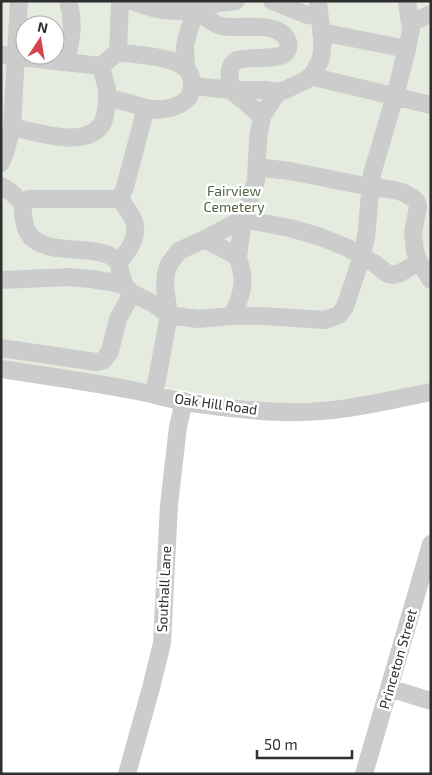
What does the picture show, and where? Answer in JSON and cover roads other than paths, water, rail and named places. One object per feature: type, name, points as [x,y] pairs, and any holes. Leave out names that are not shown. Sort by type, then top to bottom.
[{"type":"street","points":[[1,162],[12,127],[9,56],[19,1]]},
{"type":"street","points":[[66,62],[73,21],[68,1]]},
{"type":"street","points":[[118,52],[120,1]]},
{"type":"street","points":[[132,1],[158,10],[176,11],[236,1]]},
{"type":"street","points":[[272,1],[307,15],[319,16],[407,49]]},
{"type":"street","points":[[1,280],[70,277],[91,278],[117,283],[154,304],[169,315],[198,319],[263,316],[326,320],[339,315],[345,307],[362,256],[366,237],[372,174],[407,49],[411,30],[407,1]]},
{"type":"street","points":[[107,99],[116,99],[146,108],[163,109],[179,105],[187,99],[190,95],[185,46],[197,6]]},
{"type":"street","points":[[197,6],[216,24],[268,28],[278,31],[288,41],[289,47],[283,55],[243,58],[232,62],[229,77],[231,90],[262,116]]},
{"type":"street","points":[[410,23],[431,14]]},
{"type":"street","points":[[9,56],[101,66],[118,52],[175,61],[189,77],[202,87],[278,92],[306,80],[312,75],[320,61],[322,42],[319,16]]},
{"type":"street","points":[[12,127],[59,137],[74,138],[87,136],[95,132],[100,128],[107,108],[107,90],[101,66]]},
{"type":"street","points":[[312,75],[431,105]]},
{"type":"street","points":[[232,316],[237,307],[242,285],[242,274],[238,257],[243,219],[256,181],[258,139],[262,116],[278,92]]},
{"type":"street","points":[[120,199],[125,187],[146,108]]},
{"type":"street","points":[[256,167],[290,171],[370,188],[389,189],[402,192],[413,198],[417,202],[418,207],[413,233],[414,244],[419,262],[431,280]]},
{"type":"street","points":[[1,186],[11,192],[22,203],[23,218],[27,231],[39,243],[49,247],[109,255],[119,262]]},
{"type":"street","points":[[22,203],[29,199],[120,199]]},
{"type":"street","points":[[1,348],[96,362],[104,360],[110,350],[118,319],[129,290],[120,271],[119,262],[128,252],[135,231],[133,218],[120,199]]},
{"type":"street","points":[[154,395],[169,315],[165,287],[169,264],[179,252],[243,219],[310,233],[348,248],[388,274],[400,273],[419,262]]},
{"type":"street","points":[[205,239],[238,257]]},
{"type":"street","name":"Oak Hill Road","points":[[1,369],[95,383],[184,402],[240,410],[315,412],[352,408],[431,392]]},
{"type":"street","name":"Southall Lane","points":[[127,774],[152,688],[162,643],[168,505],[178,427],[184,402]]},
{"type":"street","name":"Princeton Street","points":[[364,774],[431,544]]},
{"type":"street","points":[[389,688],[431,701]]},
{"type":"park label","name":"Fairview Cemetery","points":[[234,200]]}]
